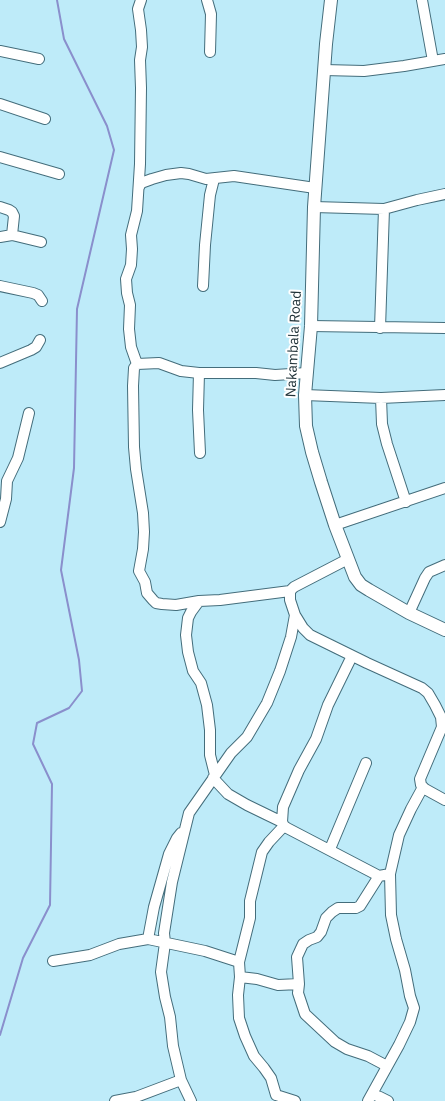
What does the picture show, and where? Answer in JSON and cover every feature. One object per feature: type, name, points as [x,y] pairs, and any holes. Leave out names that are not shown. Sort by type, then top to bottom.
[{"type":"main road","name":"Nakambala Road","points":[[331,0],[315,188],[311,326],[305,395],[306,426],[312,452],[335,525],[355,577],[361,585],[408,613],[445,630]]},
{"type":"street","points":[[137,364],[131,347],[129,329],[130,305],[126,293],[126,279],[130,265],[131,235],[137,211],[139,187],[142,30],[138,9],[141,0]]},
{"type":"street","points":[[207,0],[211,14],[210,52]]},
{"type":"street","points":[[422,0],[433,61]]},
{"type":"street","points":[[0,51],[39,59]]},
{"type":"street","points":[[324,70],[364,71],[445,59]]},
{"type":"street","points":[[0,104],[45,119]]},
{"type":"street","points":[[0,157],[59,174]]},
{"type":"street","points":[[139,187],[141,183],[152,179],[181,173],[206,179],[234,176],[315,188]]},
{"type":"street","points":[[203,286],[210,195],[214,179]]},
{"type":"street","points":[[314,207],[384,209],[445,194]]},
{"type":"street","points":[[0,207],[10,210],[14,216],[12,235]]},
{"type":"street","points":[[380,328],[384,209]]},
{"type":"street","points":[[0,237],[12,235],[41,242]]},
{"type":"street","points":[[0,286],[33,293],[38,295],[42,301]]},
{"type":"street","points":[[311,326],[445,328]]},
{"type":"street","points":[[0,363],[31,350],[36,347],[40,340]]},
{"type":"street","points":[[137,364],[159,363],[181,371],[199,373],[275,375],[307,373]]},
{"type":"street","points":[[137,364],[134,368],[133,386],[134,447],[144,532],[139,571],[145,582],[147,593],[153,600],[162,604],[176,605],[290,591],[348,558]]},
{"type":"street","points":[[199,373],[200,453]]},
{"type":"street","points":[[305,395],[381,398],[445,395]]},
{"type":"street","points":[[381,398],[382,424],[406,502]]},
{"type":"street","points":[[0,522],[6,499],[7,481],[18,458],[29,414]]},
{"type":"street","points":[[335,525],[445,488]]},
{"type":"street","points":[[408,613],[429,572],[445,565]]},
{"type":"street","points":[[290,591],[290,600],[295,615],[310,635],[422,688],[428,693],[441,718],[442,727],[420,778],[421,785],[445,800]]},
{"type":"street","points":[[199,601],[188,618],[186,635],[193,670],[201,683],[207,705],[210,755],[214,777],[228,794],[247,805],[330,850],[385,875]]},
{"type":"street","points":[[191,1101],[181,1080],[173,1046],[170,1017],[161,972],[165,943],[164,934],[172,882],[189,813],[231,753],[247,737],[268,703],[291,637],[295,615]]},
{"type":"street","points":[[295,1101],[272,1098],[270,1078],[254,1056],[245,1036],[239,1018],[239,962],[250,918],[250,901],[262,852],[283,824],[283,807],[299,770],[316,739],[328,705],[352,656]]},
{"type":"street","points":[[330,850],[366,763]]},
{"type":"street","points":[[387,1066],[335,1042],[305,1014],[298,993],[297,957],[303,944],[317,937],[326,918],[332,912],[338,908],[356,908],[360,906],[385,875],[399,835],[423,787]]},
{"type":"street","points":[[148,939],[154,906],[169,854],[177,838],[185,828]]},
{"type":"street","points":[[370,1098],[399,1045],[410,1022],[414,1008],[396,939],[385,875]]},
{"type":"street","points":[[53,961],[90,955],[119,944],[148,939],[205,951],[239,962]]},
{"type":"street","points":[[240,977],[258,979],[278,985],[299,984]]},
{"type":"street","points":[[115,1101],[136,1097],[181,1080]]},
{"type":"street","points":[[370,1098],[380,1096],[388,1101]]},
{"type":"waterway","points":[[0,1035],[23,958],[50,905],[52,784],[33,744],[37,723],[69,708],[82,691],[79,660],[61,570],[74,468],[77,309],[114,150],[107,126],[64,39],[57,0]]}]
